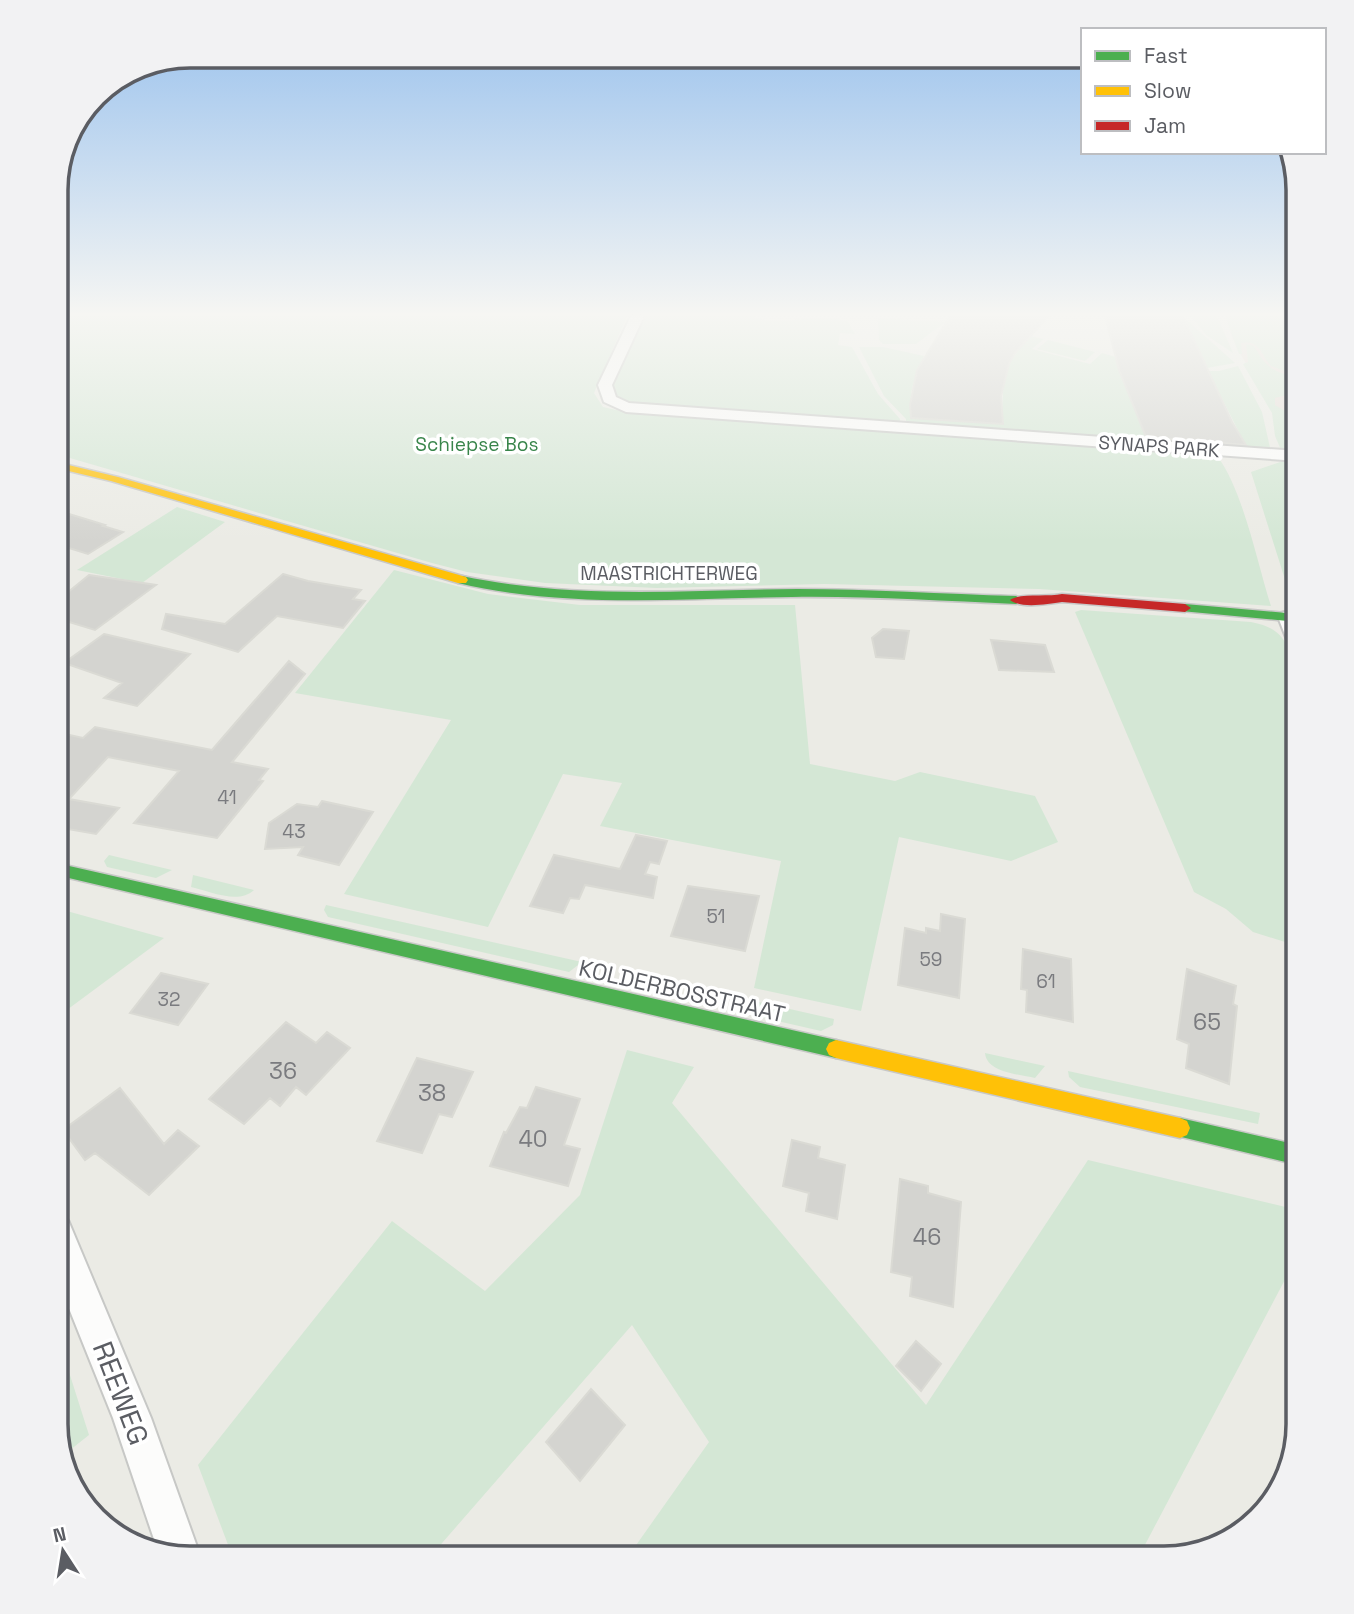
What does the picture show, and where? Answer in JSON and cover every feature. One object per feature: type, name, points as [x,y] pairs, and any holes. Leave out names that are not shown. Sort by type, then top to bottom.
[{"type":"street","name":"SYNAPS PARK","points":[[607,391],[609,399],[626,407],[1286,455]]},
{"type":"street","name":"MAASTRICHTERWEG","points":[[69,468],[474,583],[562,594],[621,598],[797,593],[1045,601],[1062,598],[1286,617]]},
{"type":"street","name":"KOLDERBOSSTRAAT","points":[[68,872],[1286,1152]]},
{"type":"street","name":"REEWEG","points":[[68,1262],[132,1418],[177,1545]]},
{"type":"shaded area","points":[[1262,391],[1286,391],[1286,432]]},
{"type":"green space","name":"Schiepse Bos","points":[[69,391],[595,391],[603,407],[625,412],[1218,457],[1243,509],[1271,606],[1039,589],[824,584],[657,588],[545,583],[467,572],[69,458]]},
{"type":"green space","points":[[614,391],[877,391],[900,419],[899,425],[649,407],[619,398]]},
{"type":"green space","points":[[882,391],[912,391],[912,418],[1002,424],[1004,391],[1129,391],[1148,442],[906,425],[906,419]]},
{"type":"green space","points":[[1218,391],[1251,391],[1262,412],[1271,452],[1247,448]]},
{"type":"green space","points":[[1259,391],[1286,391],[1286,395],[1275,398],[1275,405],[1286,412],[1286,452],[1282,452],[1275,436],[1272,413]]},
{"type":"green space","points":[[1286,460],[1286,583],[1251,472]]},
{"type":"green space","points":[[177,507],[225,522],[142,583],[77,570]]},
{"type":"green space","points":[[394,570],[488,594],[580,605],[795,605],[810,764],[895,781],[920,772],[1035,796],[1058,842],[1011,861],[899,837],[861,1011],[754,988],[781,861],[600,826],[622,783],[563,774],[488,927],[344,894],[451,720],[295,693]]},
{"type":"green space","points":[[1081,610],[1251,622],[1277,632],[1286,644],[1286,942],[1253,932],[1226,909],[1194,892],[1075,612]]},
{"type":"green space","points":[[109,855],[172,870],[156,878],[107,867],[104,861]]},
{"type":"green space","points":[[193,875],[254,890],[232,897],[215,894],[191,887]]},
{"type":"green space","points":[[326,905],[582,962],[569,972],[328,917],[324,910]]},
{"type":"green space","points":[[68,911],[164,938],[68,1009]]},
{"type":"green space","points":[[754,1001],[834,1019],[833,1025],[821,1031],[760,1017],[752,1007]]},
{"type":"green space","points":[[627,1050],[694,1067],[672,1103],[926,1405],[1088,1160],[1286,1207],[1286,1278],[1144,1546],[635,1546],[709,1442],[632,1325],[439,1546],[228,1546],[198,1465],[392,1221],[485,1291],[580,1195]]},
{"type":"green space","points":[[985,1053],[1045,1066],[1035,1078],[1013,1074],[991,1065]]},
{"type":"green space","points":[[1068,1071],[1260,1113],[1258,1124],[1080,1087],[1069,1077]]},
{"type":"green space","points":[[68,1369],[89,1435],[71,1449],[68,1424]]},
{"type":"building","points":[[913,391],[1002,391],[1003,424],[911,418]]},
{"type":"building","points":[[1128,391],[1218,391],[1246,445],[1146,437]]},
{"type":"building","points":[[69,514],[123,532],[88,554],[69,548]]},
{"type":"building","points":[[283,574],[361,590],[353,599],[365,601],[343,628],[277,616],[238,652],[162,629],[166,614],[225,624]]},
{"type":"building","points":[[89,575],[156,585],[95,630],[69,622],[69,592]]},
{"type":"building","points":[[883,629],[909,631],[904,659],[876,657],[872,638]]},
{"type":"building","points":[[104,634],[190,654],[137,706],[104,698],[122,683],[69,665],[69,660]]},
{"type":"building","points":[[991,640],[1045,645],[1054,672],[999,670]]},
{"type":"building","points":[[289,661],[305,674],[232,762],[268,769],[259,780],[263,781],[217,838],[134,823],[179,771],[108,757],[69,799],[119,808],[96,834],[68,829],[69,735],[83,738],[95,727],[212,750]]},
{"type":"building","points":[[322,801],[373,812],[339,865],[298,855],[303,847],[265,849],[269,823],[297,804],[318,807]]},
{"type":"building","points":[[636,835],[667,841],[659,864],[650,862],[645,874],[657,877],[653,898],[585,885],[579,899],[570,898],[563,913],[530,906],[554,855],[620,869]]},
{"type":"building","points":[[688,886],[759,896],[745,951],[671,936]]},
{"type":"building","points":[[941,914],[965,919],[959,998],[898,985],[905,928],[926,933],[926,928],[940,931]]},
{"type":"building","points":[[1023,949],[1071,959],[1073,1022],[1026,1012],[1027,990],[1021,989]]},
{"type":"building","points":[[1187,969],[1236,986],[1233,1004],[1237,1006],[1229,1084],[1186,1068],[1189,1044],[1177,1039]]},
{"type":"building","points":[[161,973],[208,984],[178,1025],[130,1013]]},
{"type":"building","points":[[286,1022],[316,1043],[327,1032],[350,1048],[306,1095],[296,1087],[280,1106],[270,1098],[244,1124],[209,1099]]},
{"type":"building","points":[[417,1058],[473,1072],[452,1117],[439,1114],[422,1153],[377,1141]]},
{"type":"building","points":[[536,1087],[580,1099],[564,1145],[580,1149],[568,1186],[490,1166],[504,1132],[506,1133],[520,1107],[527,1108]]},
{"type":"building","points":[[120,1088],[164,1144],[178,1130],[199,1146],[149,1195],[95,1153],[85,1160],[68,1137],[68,1126]]},
{"type":"building","points":[[792,1140],[820,1147],[818,1158],[845,1165],[837,1219],[806,1211],[809,1193],[783,1186]]},
{"type":"building","points":[[900,1179],[928,1186],[928,1193],[961,1202],[953,1307],[910,1296],[912,1277],[891,1272]]},
{"type":"building","points":[[916,1341],[941,1364],[921,1391],[896,1366]]},
{"type":"building","points":[[591,1389],[625,1425],[580,1481],[546,1442]]},
{"type":"traffic: fast","points":[[462,580],[503,589],[587,596],[824,593],[1016,600]]},
{"type":"traffic: fast","points":[[1185,608],[1286,617]]},
{"type":"traffic: fast","points":[[68,872],[836,1049]]},
{"type":"traffic: fast","points":[[1180,1128],[1286,1152]]},
{"type":"traffic: slow","points":[[69,468],[462,580]]},
{"type":"traffic: slow","points":[[836,1049],[1180,1128]]},
{"type":"traffic: jam","points":[[1016,600],[1045,601],[1062,598],[1185,608]]}]
